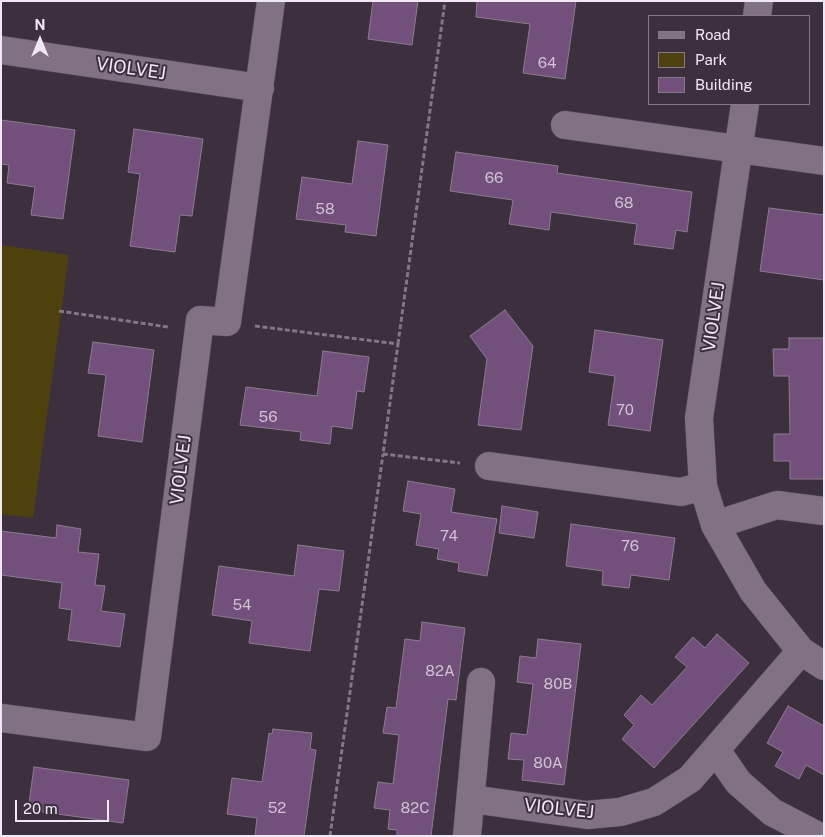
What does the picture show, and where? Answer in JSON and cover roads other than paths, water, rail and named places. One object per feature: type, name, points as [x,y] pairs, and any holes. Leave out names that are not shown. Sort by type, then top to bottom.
[{"type":"street","points":[[260,88],[271,1]]},
{"type":"street","points":[[757,15],[759,1]]},
{"type":"street","name":"VIOLVEJ","points":[[1,50],[260,88],[227,322],[200,320],[147,737],[1,718]]},
{"type":"street","name":"VIOLVEJ","points":[[745,105],[699,418],[704,486],[716,525],[753,591],[801,651],[824,666]]},
{"type":"street","points":[[565,125],[824,162]]},
{"type":"street","points":[[489,466],[680,492],[704,486]]},
{"type":"street","points":[[716,525],[776,505],[824,511]]},
{"type":"street","name":"VIOLVEJ","points":[[471,799],[587,815],[620,812],[654,802],[690,779],[801,651]]},
{"type":"street","points":[[467,836],[481,682]]},
{"type":"street","points":[[716,750],[738,782],[772,812],[818,836]]}]
